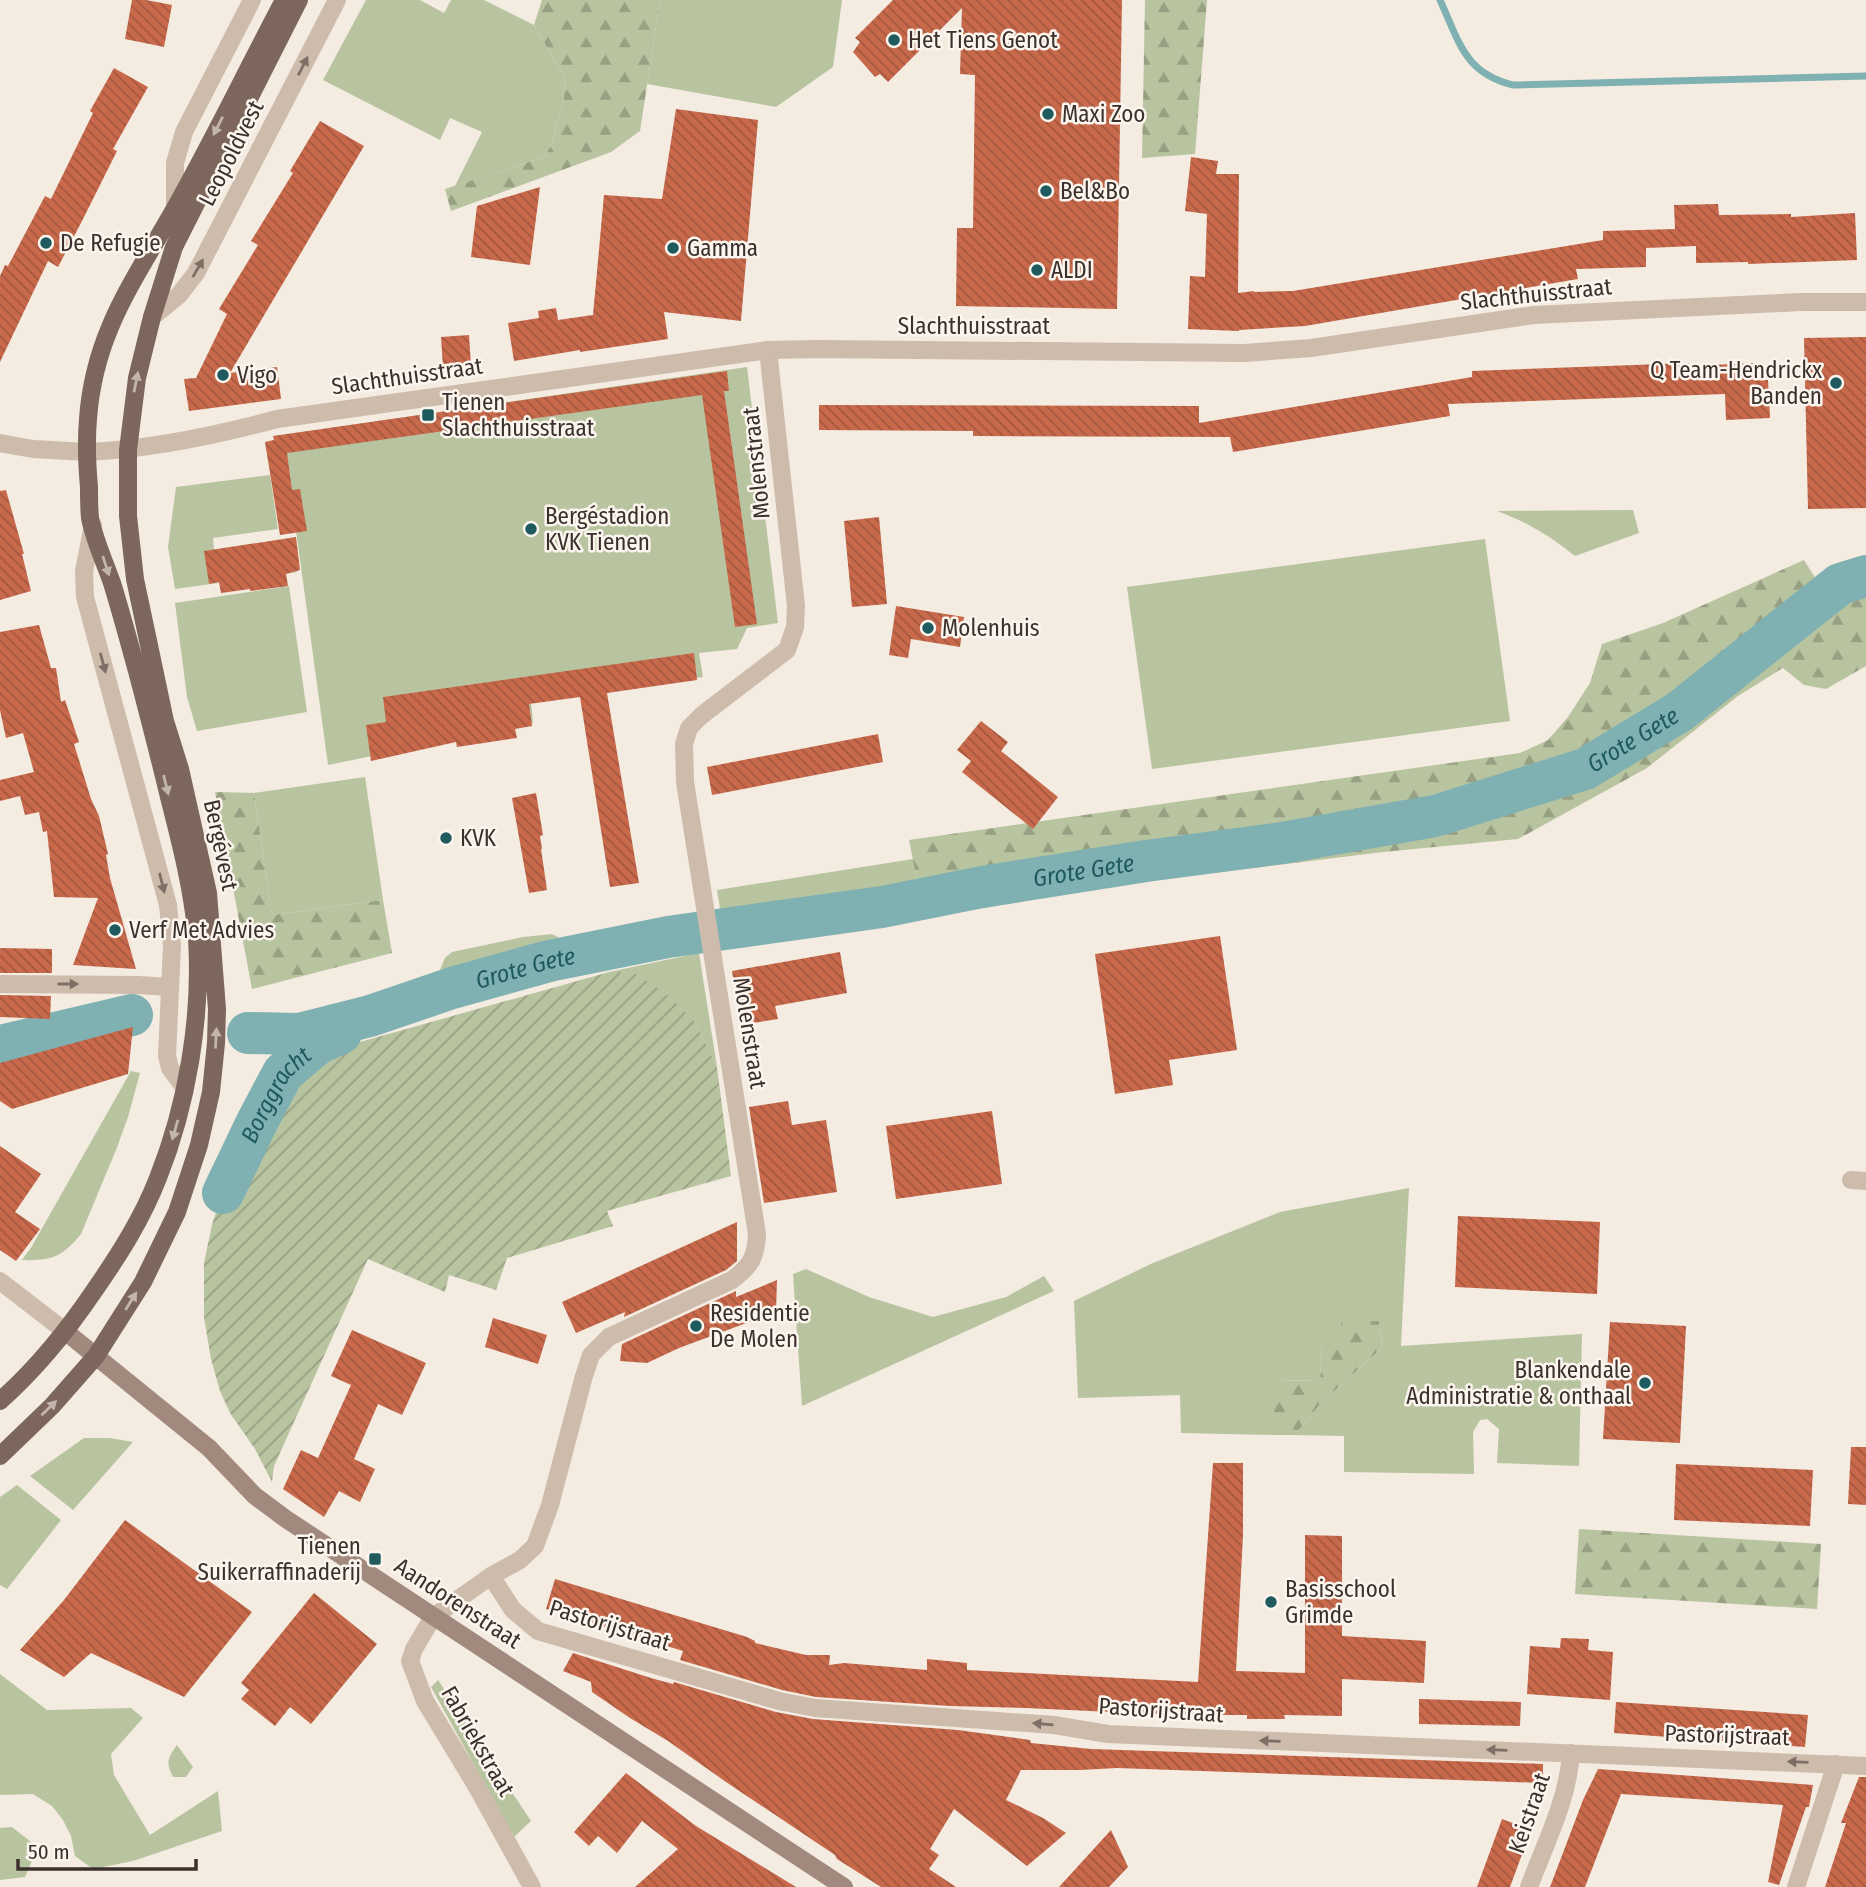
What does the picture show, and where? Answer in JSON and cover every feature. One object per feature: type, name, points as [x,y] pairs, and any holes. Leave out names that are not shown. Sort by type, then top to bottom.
[{"type":"main road","name":"Leopoldvest","points":[[87,452],[90,394],[103,342],[113,317],[136,272],[175,210],[284,0]]},
{"type":"main road","name":"Leopoldvest","points":[[128,450],[134,391],[152,317],[174,247],[299,0]]},
{"type":"main road","name":"Bergévest","points":[[0,1456],[52,1406],[96,1356],[143,1282],[177,1212],[199,1144],[208,1105],[217,1009],[208,893],[180,769],[165,721],[135,579],[128,516],[128,450]]},
{"type":"main road","name":"Bergévest","points":[[0,1401],[66,1332],[131,1236],[169,1148],[194,1039],[198,982],[197,937],[190,888],[118,600],[90,519],[87,452]]},
{"type":"main road","name":"Aandorenstraat","points":[[66,1332],[209,1448],[255,1496],[326,1546],[844,1887]]},
{"type":"street","name":"Leopoldvest","points":[[175,210],[175,163],[184,132],[253,0]]},
{"type":"street","name":"Leopoldvest","points":[[152,317],[179,295],[196,273],[337,0]]},
{"type":"street","name":"Slachthuisstraat","points":[[0,443],[46,450],[128,450],[221,434],[277,419],[768,350],[1244,354],[1311,348],[1534,315],[1801,302],[1866,302]]},
{"type":"street","name":"Molenstraat","points":[[433,1617],[491,1576],[520,1560],[535,1546],[550,1505],[583,1376],[591,1355],[609,1336],[732,1280],[751,1263],[756,1249],[757,1234],[685,782],[684,744],[689,728],[702,715],[787,650],[796,627],[796,606],[768,350]]},
{"type":"street","name":"Bergévest","points":[[93,525],[84,572],[85,597],[163,885],[172,946],[167,1056],[170,1068],[184,1087]]},
{"type":"street","points":[[0,984],[170,987]]},
{"type":"street","points":[[0,1281],[66,1332]]},
{"type":"street","name":"Pastorijstraat","points":[[491,1576],[513,1610],[538,1631],[779,1701],[815,1708],[1054,1725],[1108,1734],[1866,1766]]},
{"type":"street","name":"Fabriekstraat","points":[[433,1617],[410,1661],[425,1701],[477,1787],[532,1887]]},
{"type":"street","name":"Keistraat","points":[[1529,1887],[1562,1801],[1571,1753]]},
{"type":"street","points":[[1796,1887],[1836,1764]]},
{"type":"green space","points":[[366,0],[420,0],[444,13],[451,0],[484,0],[534,25],[565,78],[563,107],[552,144],[544,157],[455,186],[482,132],[450,118],[440,140],[323,80]]},
{"type":"green space","points":[[542,0],[660,0],[640,131],[611,152],[451,211],[445,189],[544,157],[552,144],[563,107],[565,78],[534,25]]},
{"type":"green space","points":[[660,0],[842,0],[833,67],[776,107],[647,84]]},
{"type":"green space","points":[[1145,0],[1207,0],[1195,154],[1142,158]]},
{"type":"green space","name":"Bergéstadion KVK Tienen","points":[[747,367],[778,623],[747,628],[737,649],[699,653],[703,677],[531,702],[533,723],[328,765],[283,435]]},
{"type":"green space","points":[[270,475],[278,529],[213,538],[214,551],[293,540],[297,572],[175,589],[168,547],[176,487]]},
{"type":"green space","points":[[1633,510],[1639,533],[1575,556],[1538,530],[1497,511]]},
{"type":"green space","points":[[1485,539],[1510,721],[1152,769],[1127,587]]},
{"type":"green space","points":[[1804,560],[1816,579],[1840,584],[1866,576],[1866,666],[1826,689],[1804,685],[1783,668],[1738,696],[1647,768],[1518,839],[1383,852],[1133,883],[930,917],[929,880],[917,881],[909,840],[1520,753],[1548,740],[1568,717],[1590,683],[1602,644],[1663,623]]},
{"type":"green space","points":[[289,586],[307,712],[197,731],[187,697],[175,603]]},
{"type":"green space","points":[[365,777],[383,900],[272,915],[254,793]]},
{"type":"green space","points":[[215,792],[254,793],[272,915],[383,900],[392,953],[252,989]]},
{"type":"green space","points":[[913,859],[917,881],[929,879],[930,889],[722,921],[717,890]]},
{"type":"green space","points":[[552,934],[571,944],[521,958],[440,970],[445,958],[452,952],[523,937]]},
{"type":"green space","points":[[699,953],[717,1067],[696,1023],[633,972],[609,972]]},
{"type":"green space","points":[[609,972],[633,972],[664,992],[696,1023],[717,1067],[731,1176],[607,1211],[613,1226],[507,1258],[496,1290],[449,1275],[445,1292],[368,1259],[274,1466],[272,1482],[255,1449],[230,1413],[220,1391],[204,1317],[204,1263],[212,1225],[236,1148],[247,1129],[266,1127],[274,1119],[303,1067],[328,1051]]},
{"type":"green space","points":[[131,1071],[140,1073],[128,1117],[81,1234],[56,1256],[41,1260],[22,1260],[32,1246]]},
{"type":"green space","points":[[1409,1188],[1401,1346],[1582,1334],[1579,1466],[1497,1463],[1499,1429],[1487,1419],[1480,1420],[1473,1432],[1474,1474],[1344,1472],[1344,1436],[1295,1435],[1321,1403],[1383,1347],[1379,1321],[1342,1344],[1322,1346],[1320,1380],[1274,1381],[1274,1435],[1181,1433],[1180,1395],[1078,1398],[1074,1301],[1153,1263],[1280,1212]]},
{"type":"green space","points":[[806,1269],[869,1297],[933,1317],[1006,1297],[1044,1276],[1054,1291],[802,1406],[793,1274]]},
{"type":"green space","points":[[1379,1321],[1383,1347],[1321,1403],[1295,1435],[1274,1435],[1274,1381],[1320,1380],[1322,1345],[1342,1344],[1341,1322]]},
{"type":"green space","points":[[84,1438],[110,1438],[133,1442],[73,1510],[30,1476]]},
{"type":"green space","points":[[17,1485],[61,1520],[7,1589],[0,1585],[0,1497]]},
{"type":"green space","points":[[1579,1529],[1821,1544],[1817,1609],[1575,1594]]},
{"type":"green space","points":[[0,1674],[47,1710],[131,1708],[143,1718],[111,1754],[114,1775],[150,1835],[218,1791],[222,1831],[133,1861],[93,1869],[75,1856],[71,1836],[52,1806],[33,1794],[0,1795]]},
{"type":"green space","points":[[438,1680],[531,1821],[514,1837],[431,1687]]},
{"type":"green space","points":[[177,1745],[193,1767],[186,1777],[173,1777],[169,1768],[169,1757]]},
{"type":"green space","points":[[12,1827],[31,1842],[32,1861],[25,1877],[0,1880],[0,1828]]},
{"type":"building","points":[[132,0],[172,5],[164,47],[125,39]]},
{"type":"building","points":[[893,0],[1122,0],[1117,309],[956,306],[957,228],[973,228],[975,75],[960,74],[962,8],[888,82],[880,74],[875,77],[853,52],[860,42],[855,38]]},
{"type":"building","points":[[114,68],[148,87],[113,149],[117,151],[58,267],[48,261],[0,362],[0,276],[45,196],[51,199],[93,113],[90,111]]},
{"type":"building","name":"Gamma","points":[[676,109],[758,120],[741,321],[664,312],[668,339],[514,361],[508,323],[539,318],[538,311],[556,308],[558,320],[593,315],[604,195],[662,199]]},
{"type":"building","points":[[320,121],[364,146],[230,373],[277,367],[281,399],[189,411],[184,379],[196,378],[227,314],[219,309],[258,245],[251,241],[293,173],[290,171]]},
{"type":"building","points":[[1191,157],[1218,161],[1216,174],[1239,174],[1238,293],[1293,291],[1603,240],[1603,231],[1675,229],[1674,205],[1718,204],[1719,215],[1791,214],[1791,217],[1855,213],[1857,260],[1696,263],[1696,246],[1646,248],[1646,267],[1576,269],[1578,279],[1305,326],[1239,331],[1188,329],[1190,276],[1205,277],[1207,214],[1185,211]]},
{"type":"building","points":[[540,187],[530,265],[471,257],[477,206]]},
{"type":"building","points":[[469,335],[471,366],[443,368],[441,337]]},
{"type":"building","name":"Q Team-Hendrickx Banden","points":[[1866,337],[1866,508],[1808,509],[1804,338]]},
{"type":"building","points":[[1689,363],[1689,366],[1755,363],[1756,380],[1768,380],[1770,418],[1726,420],[1725,394],[1448,404],[1450,416],[1233,452],[1230,437],[973,436],[973,431],[819,430],[819,405],[1199,406],[1199,423],[1472,377],[1472,371]]},
{"type":"building","points":[[727,371],[729,391],[724,391],[757,624],[735,627],[702,395],[287,453],[292,490],[300,489],[307,531],[280,535],[265,442],[274,440],[273,436]]},
{"type":"building","points":[[6,490],[31,591],[0,600],[0,491]]},
{"type":"building","points":[[879,517],[887,604],[852,607],[844,521]]},
{"type":"building","points":[[296,537],[300,570],[286,574],[288,586],[221,593],[219,582],[209,584],[204,551]]},
{"type":"building","name":"Molenhuis","points":[[896,606],[964,617],[960,647],[911,639],[908,658],[889,655]]},
{"type":"building","points":[[39,625],[51,668],[56,668],[61,702],[65,700],[79,742],[74,744],[99,816],[108,854],[110,878],[136,969],[73,965],[98,898],[54,897],[47,831],[43,832],[39,812],[25,815],[20,796],[0,801],[0,780],[34,772],[23,733],[6,738],[0,710],[0,632]]},
{"type":"building","points":[[694,653],[697,680],[607,693],[639,883],[610,887],[580,697],[529,704],[532,726],[515,729],[517,738],[457,747],[456,742],[371,761],[366,725],[386,722],[383,697]]},
{"type":"building","points":[[981,721],[1008,742],[1001,751],[1058,797],[1033,829],[962,772],[971,761],[957,750]]},
{"type":"building","points":[[878,734],[883,762],[712,795],[707,767]]},
{"type":"building","points":[[536,793],[543,835],[540,836],[547,890],[529,893],[512,798]]},
{"type":"building","points":[[1220,936],[1237,1050],[1169,1060],[1173,1085],[1115,1094],[1095,954]]},
{"type":"building","points":[[0,948],[52,949],[52,973],[0,973]]},
{"type":"building","points":[[840,952],[847,993],[775,1006],[778,1019],[741,1025],[732,971]]},
{"type":"building","points":[[0,995],[51,996],[50,1019],[0,1017]]},
{"type":"building","points":[[133,1027],[128,1074],[12,1109],[0,1101],[0,1063]]},
{"type":"building","points":[[788,1101],[792,1125],[826,1120],[837,1192],[764,1203],[749,1107]]},
{"type":"building","points":[[992,1111],[1002,1184],[896,1199],[886,1126]]},
{"type":"building","points":[[0,1146],[41,1174],[15,1212],[40,1229],[16,1261],[0,1250]]},
{"type":"building","points":[[1458,1216],[1600,1222],[1597,1294],[1455,1287]]},
{"type":"building","points":[[737,1222],[737,1261],[726,1270],[624,1317],[625,1312],[576,1333],[562,1302]]},
{"type":"building","points":[[777,1280],[776,1312],[679,1348],[647,1363],[620,1361],[622,1344],[736,1291],[736,1297]]},
{"type":"building","points":[[493,1318],[547,1335],[538,1364],[485,1347]]},
{"type":"building","name":"Blankendale Administratie & onthaal","points":[[1610,1322],[1686,1326],[1680,1443],[1603,1439]]},
{"type":"building","points":[[352,1330],[426,1363],[402,1415],[378,1404],[354,1459],[375,1469],[360,1502],[339,1491],[324,1517],[283,1489],[301,1450],[318,1458],[351,1385],[331,1376]]},
{"type":"building","points":[[1851,1447],[1866,1447],[1866,1505],[1848,1504]]},
{"type":"building","points":[[1213,1463],[1243,1463],[1243,1535],[1236,1671],[1305,1673],[1305,1535],[1342,1536],[1342,1636],[1426,1641],[1424,1683],[1342,1679],[1342,1716],[1284,1715],[1285,1719],[1247,1719],[1247,1715],[1175,1715],[950,1706],[816,1697],[782,1690],[680,1660],[683,1651],[546,1609],[555,1579],[747,1637],[755,1643],[806,1655],[830,1655],[829,1665],[844,1663],[927,1670],[927,1659],[967,1663],[967,1670],[1198,1682]]},
{"type":"building","points":[[1676,1464],[1813,1470],[1810,1526],[1674,1520]]},
{"type":"building","points":[[125,1520],[252,1612],[184,1697],[91,1653],[64,1677],[20,1650],[64,1600]]},
{"type":"building","points":[[314,1593],[377,1644],[311,1724],[290,1707],[275,1726],[241,1699],[249,1690],[241,1683]]},
{"type":"building","points":[[1561,1638],[1589,1639],[1588,1650],[1613,1652],[1610,1700],[1527,1694],[1530,1646],[1560,1648]]},
{"type":"building","points":[[573,1653],[651,1678],[673,1684],[674,1682],[776,1712],[813,1719],[958,1730],[1030,1740],[1031,1743],[1091,1749],[1543,1764],[1543,1783],[1117,1768],[1021,1770],[1006,1800],[1066,1833],[1027,1866],[954,1809],[930,1849],[939,1855],[929,1869],[956,1887],[881,1887],[592,1692],[591,1682],[563,1671]]},
{"type":"building","points":[[1419,1699],[1521,1702],[1520,1726],[1419,1724]]},
{"type":"building","points":[[1616,1702],[1808,1715],[1805,1747],[1614,1733]]},
{"type":"building","points":[[1598,1769],[1813,1785],[1809,1807],[1806,1807],[1779,1885],[1768,1882],[1783,1805],[1621,1794],[1585,1887],[1550,1887],[1583,1800]]},
{"type":"building","points":[[626,1773],[696,1826],[796,1887],[635,1887],[678,1849],[642,1821],[617,1853],[598,1836],[589,1846],[574,1832]]},
{"type":"building","points":[[1859,1777],[1866,1777],[1866,1887],[1825,1887],[1846,1823],[1841,1823]]},
{"type":"building","points":[[1502,1819],[1531,1830],[1510,1887],[1477,1887]]},
{"type":"building","points":[[1111,1830],[1128,1867],[1109,1887],[1059,1887]]},
{"type":"waterway","points":[[1440,0],[1459,42],[1473,64],[1497,80],[1513,85],[1866,76]]},
{"type":"waterway","name":"Grote Gete","points":[[248,1033],[299,1034],[370,1016],[452,988],[549,961],[668,937],[882,907],[982,887],[1282,843],[1435,816],[1585,769],[1679,712],[1840,584],[1866,576]]},
{"type":"waterway","name":"Grote Gete","points":[[0,1046],[132,1015]]},
{"type":"waterway","name":"Borggracht","points":[[223,1193],[283,1073],[317,1044],[341,1033]]},
{"type":"place","name":"Het Tiens Genot","points":[[894,40]]},
{"type":"place","name":"Maxi Zoo","points":[[1048,114]]},
{"type":"place","name":"Bel&Bo","points":[[1046,191]]},
{"type":"place","name":"De Refugie","points":[[46,243]]},
{"type":"place","name":"Gamma","points":[[673,248]]},
{"type":"place","name":"ALDI","points":[[1037,270]]},
{"type":"place","name":"Vigo","points":[[223,375]]},
{"type":"place","name":"Q Team-Hendrickx Banden","points":[[1836,383]]},
{"type":"place","name":"Tienen Slachthuisstraat","points":[[428,415]]},
{"type":"place","name":"Bergéstadion KVK Tienen","points":[[531,529]]},
{"type":"place","name":"Molenhuis","points":[[928,628]]},
{"type":"place","name":"KVK","points":[[446,838]]},
{"type":"place","name":"Verf Met Advies","points":[[115,930]]},
{"type":"place","name":"Residentie De Molen","points":[[696,1326]]},
{"type":"place","name":"Blankendale Administratie & onthaal","points":[[1645,1383]]},
{"type":"place","name":"Tienen Suikerraffinaderij","points":[[375,1559]]},
{"type":"place","name":"Basisschool Grimde","points":[[1271,1602]]}]
